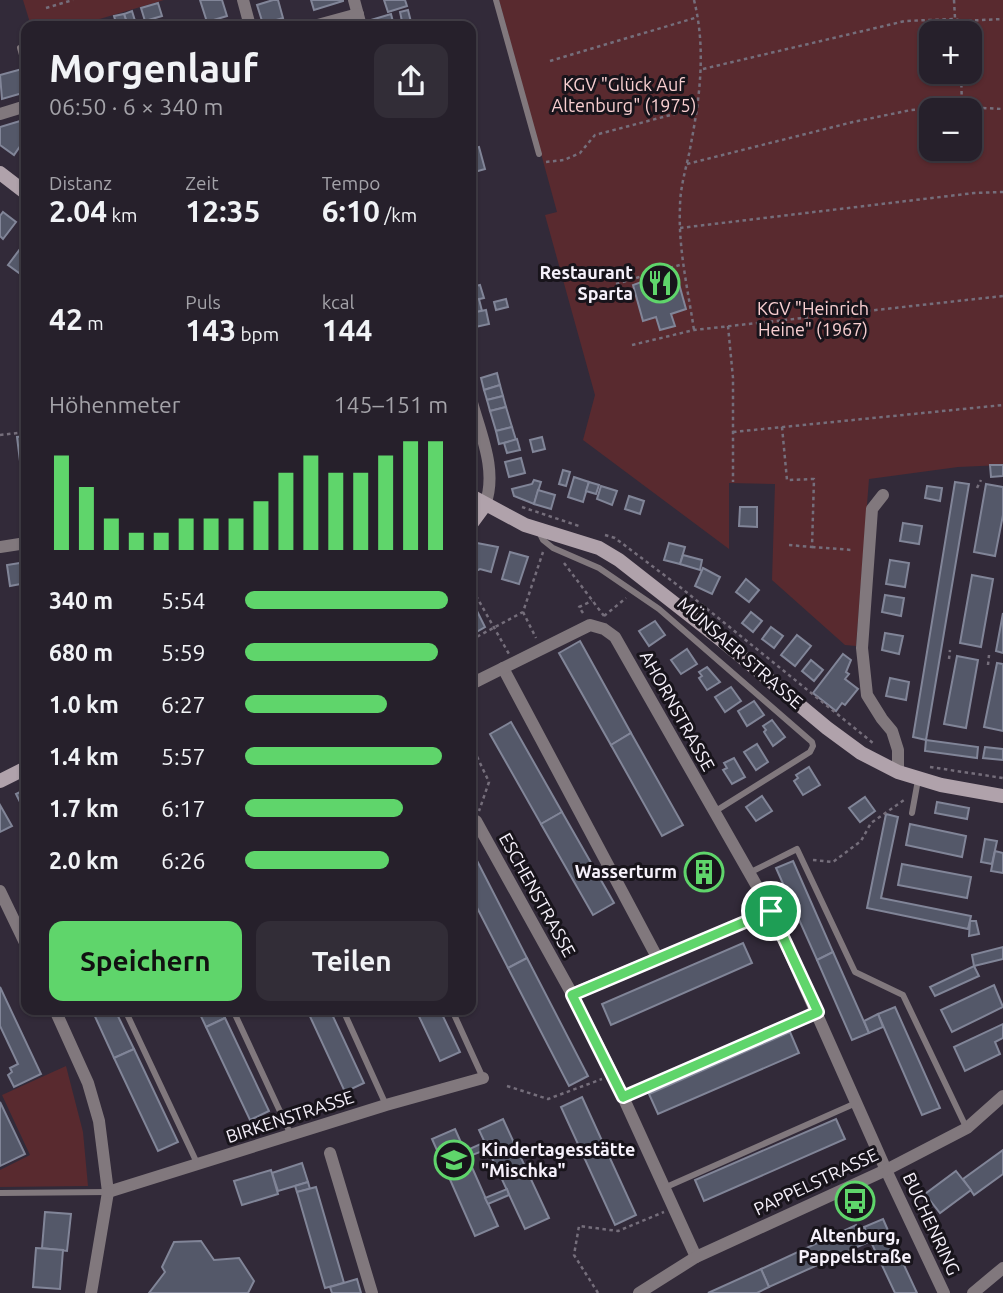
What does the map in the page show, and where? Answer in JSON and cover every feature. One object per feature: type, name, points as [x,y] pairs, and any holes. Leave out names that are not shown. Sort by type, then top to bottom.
[{"type":"street","points":[[243,0],[249,21]]},
{"type":"street","points":[[354,0],[359,20]]},
{"type":"street","points":[[0,114],[21,108]]},
{"type":"street","points":[[0,173],[21,189]]},
{"type":"street","points":[[476,417],[490,468],[491,482],[485,505],[476,517]]},
{"type":"street","points":[[883,495],[872,509],[862,649],[867,695],[881,719],[892,730],[898,750],[898,772]]},
{"type":"street","name":"MÜNSAER STRASSE","points":[[476,499],[539,530],[599,548],[619,561],[861,753],[898,772],[920,779],[1003,796]]},
{"type":"street","points":[[0,547],[21,545]]},
{"type":"street","points":[[476,681],[590,625]]},
{"type":"street","name":"AHORNSTRASSE","points":[[590,625],[604,629],[615,637],[771,911],[886,1170]]},
{"type":"street","points":[[508,665],[658,959]]},
{"type":"street","points":[[0,780],[21,770]]},
{"type":"street","name":"ESCHENSTRASSE","points":[[476,825],[572,995],[613,1074],[696,1257]]},
{"type":"street","points":[[0,891],[21,935]]},
{"type":"street","points":[[572,995],[771,911]]},
{"type":"street","points":[[57,1015],[88,1083],[99,1121],[108,1192],[91,1293]]},
{"type":"street","name":"BIRKENSTRASSE","points":[[108,1192],[386,1105],[483,1078]]},
{"type":"street","name":"PAPPELSTRASSE","points":[[639,1293],[696,1257],[886,1170],[967,1128],[1003,1096]]},
{"type":"street","points":[[331,1153],[372,1293]]},
{"type":"street","name":"BUCHENRING","points":[[886,1170],[944,1293]]},
{"type":"street","points":[[973,1293],[1003,1268]]},
{"type":"lane","points":[[496,0],[539,154]]},
{"type":"lane","name":"MÜNSAER STRASSE","points":[[539,530],[542,540],[549,547],[599,568],[659,609],[812,741],[810,752],[714,812]]},
{"type":"lane","points":[[912,813],[920,779]]},
{"type":"lane","points":[[749,873],[797,849],[855,972],[903,995],[967,1128]]},
{"type":"lane","points":[[623,1097],[818,1012]]},
{"type":"lane","points":[[127,1015],[197,1164]]},
{"type":"lane","points":[[235,1015],[291,1136]]},
{"type":"lane","points":[[345,1015],[386,1105]]},
{"type":"lane","points":[[454,1015],[483,1078]]},
{"type":"lane","points":[[664,1188],[858,1103]]},
{"type":"lane","points":[[0,1193],[108,1192]]},
{"type":"path","points":[[46,8],[72,0]]},
{"type":"path","points":[[694,0],[702,69],[698,107],[681,191],[680,228],[694,330]]},
{"type":"path","points":[[954,0],[955,19]]},
{"type":"path","points":[[551,61],[698,17]]},
{"type":"path","points":[[975,21],[1003,19]]},
{"type":"path","points":[[702,69],[905,21],[959,21]]},
{"type":"path","points":[[539,154],[546,162],[564,160],[580,153],[595,135],[698,107]]},
{"type":"path","points":[[982,108],[1003,109]]},
{"type":"path","points":[[687,164],[876,117],[919,110]]},
{"type":"path","points":[[680,228],[974,193],[1003,192]]},
{"type":"path","points":[[616,284],[683,264]]},
{"type":"path","points":[[632,345],[694,330],[1003,296]]},
{"type":"path","points":[[728,326],[733,378],[733,482]]},
{"type":"path","points":[[733,432],[1003,405]]},
{"type":"path","points":[[782,427],[787,481],[814,479],[812,547]]},
{"type":"path","points":[[0,435],[21,433]]},
{"type":"path","points":[[977,488],[981,480]]},
{"type":"path","points":[[789,545],[852,550]]},
{"type":"path","points":[[476,637],[523,612],[549,547],[604,616],[635,591]]},
{"type":"path","points":[[476,596],[495,627],[508,665]]},
{"type":"path","points":[[590,625],[579,607],[592,601]]},
{"type":"path","points":[[523,612],[541,649]]},
{"type":"path","points":[[949,659],[950,650]]},
{"type":"path","points":[[988,665],[989,655]]},
{"type":"path","points":[[476,755],[489,782],[476,813]]},
{"type":"path","points":[[802,858],[833,862],[861,841],[871,823],[920,779],[1003,778]]},
{"type":"path","points":[[507,1086],[548,1099],[613,1074]]},
{"type":"path","points":[[598,1293],[574,1255],[579,1226],[618,1231],[674,1209]]},
{"type":"green space","points":[[23,0],[164,0],[93,21],[29,21]]},
{"type":"green space","name":"KGV \"Heinrich Heine\" (1967)","points":[[499,0],[1003,0],[1003,465],[958,467],[869,479],[856,646],[845,645],[772,580],[775,484],[729,483],[729,549],[583,440],[595,395],[545,215],[557,212]]},
{"type":"green space","points":[[66,1066],[83,1132],[88,1186],[0,1187],[0,1170],[30,1155],[2,1095]]},
{"type":"building","points":[[200,0],[222,0],[227,16],[207,21]]},
{"type":"building","points":[[278,0],[283,18],[262,21],[257,5]]},
{"type":"building","points":[[311,0],[343,0],[343,1],[314,10]]},
{"type":"building","points":[[384,0],[405,0],[407,6],[388,12]]},
{"type":"building","points":[[158,3],[162,16],[145,21],[141,8]]},
{"type":"building","points":[[408,10],[411,21],[402,21],[400,12]]},
{"type":"building","points":[[132,11],[135,21],[126,21],[124,14]]},
{"type":"building","points":[[124,14],[126,21],[116,21],[114,16]]},
{"type":"building","points":[[391,14],[393,21],[371,21]]},
{"type":"building","points":[[21,69],[21,93],[2,99],[0,75]]},
{"type":"building","points":[[20,121],[21,145],[14,155],[0,145],[0,127]]},
{"type":"building","points":[[479,147],[485,169],[476,172],[476,148]]},
{"type":"building","points":[[3,212],[16,222],[3,239],[0,236],[0,216]]},
{"type":"building","points":[[21,248],[21,274],[8,265]]},
{"type":"building","points":[[666,273],[676,273],[686,309],[671,314],[675,326],[660,330],[656,317],[643,321],[633,285]]},
{"type":"building","points":[[480,285],[484,298],[476,300],[476,286]]},
{"type":"building","points":[[479,299],[482,311],[476,312],[476,300]]},
{"type":"building","points":[[506,299],[508,307],[496,310],[494,302]]},
{"type":"building","points":[[486,310],[489,324],[476,327],[476,312]]},
{"type":"building","points":[[497,373],[500,385],[484,390],[481,378]]},
{"type":"building","points":[[500,385],[503,396],[487,400],[484,390]]},
{"type":"building","points":[[503,396],[506,407],[490,411],[487,400]]},
{"type":"building","points":[[506,407],[512,427],[496,431],[490,411]]},
{"type":"building","points":[[512,427],[516,440],[499,444],[496,431]]},
{"type":"building","points":[[17,437],[21,437],[21,469]]},
{"type":"building","points":[[542,437],[545,449],[533,452],[530,440]]},
{"type":"building","points":[[517,439],[520,450],[507,453],[504,443]]},
{"type":"building","points":[[521,458],[525,473],[509,477],[505,462]]},
{"type":"building","points":[[990,465],[1003,465],[1003,476],[991,477]]},
{"type":"building","points":[[563,470],[570,472],[566,486],[559,484]]},
{"type":"building","points":[[574,477],[589,482],[583,502],[568,497]]},
{"type":"building","points":[[534,480],[541,482],[534,504],[514,496],[512,489],[532,484]]},
{"type":"building","points":[[589,482],[599,485],[596,494],[586,491]]},
{"type":"building","points":[[955,482],[969,484],[926,740],[913,737]]},
{"type":"building","points":[[986,484],[1003,487],[1003,515],[995,556],[974,552]]},
{"type":"building","points":[[601,486],[617,491],[612,505],[597,499]]},
{"type":"building","points":[[927,486],[942,488],[940,501],[925,498]]},
{"type":"building","points":[[538,490],[555,495],[551,509],[534,504]]},
{"type":"building","points":[[629,496],[644,501],[640,514],[625,509]]},
{"type":"building","points":[[740,507],[757,507],[757,527],[739,526]]},
{"type":"building","points":[[903,523],[922,526],[919,544],[900,541]]},
{"type":"building","points":[[669,543],[685,547],[680,564],[664,560]]},
{"type":"building","points":[[476,544],[498,547],[491,572],[480,569],[476,571]]},
{"type":"building","points":[[510,552],[528,557],[519,584],[502,579]]},
{"type":"building","points":[[683,555],[702,560],[700,570],[680,564]]},
{"type":"building","points":[[890,560],[909,563],[905,587],[886,584]]},
{"type":"building","points":[[21,563],[21,584],[10,586],[7,565]]},
{"type":"building","points":[[703,568],[720,577],[712,594],[695,586]]},
{"type":"building","points":[[972,575],[993,579],[981,647],[960,643]]},
{"type":"building","points":[[746,579],[759,590],[749,602],[736,592]]},
{"type":"building","points":[[885,595],[904,598],[901,616],[882,612]]},
{"type":"building","points":[[476,609],[485,627],[476,632]]},
{"type":"building","points":[[751,612],[762,621],[753,632],[742,623]]},
{"type":"building","points":[[1003,613],[1003,653],[996,651]]},
{"type":"building","points":[[655,621],[665,635],[649,646],[639,631]]},
{"type":"building","points":[[771,627],[783,636],[774,648],[762,639]]},
{"type":"building","points":[[885,633],[903,636],[899,654],[882,650]]},
{"type":"building","points":[[797,635],[811,646],[795,666],[781,655]]},
{"type":"building","points":[[580,641],[631,733],[611,745],[559,653]]},
{"type":"building","points":[[687,649],[697,664],[681,674],[671,660]]},
{"type":"building","points":[[843,654],[851,660],[846,672],[849,674],[845,679],[858,689],[845,705],[842,703],[836,711],[813,693]]},
{"type":"building","points":[[957,656],[978,660],[966,728],[944,724]]},
{"type":"building","points":[[811,660],[823,670],[814,681],[802,671]]},
{"type":"building","points":[[997,663],[1003,664],[1003,731],[984,727]]},
{"type":"building","points":[[707,667],[720,682],[707,690],[699,678],[702,676],[699,672]]},
{"type":"building","points":[[890,678],[909,682],[906,700],[886,696]]},
{"type":"building","points":[[731,687],[741,701],[725,712],[715,697]]},
{"type":"building","points":[[754,701],[764,715],[747,726],[738,711]]},
{"type":"building","points":[[772,720],[785,737],[773,746],[763,726]]},
{"type":"building","points":[[511,722],[562,812],[541,824],[490,734]]},
{"type":"building","points":[[631,733],[683,825],[662,836],[611,745]]},
{"type":"building","points":[[926,740],[978,747],[977,758],[925,751]]},
{"type":"building","points":[[757,744],[768,762],[756,770],[744,752]]},
{"type":"building","points":[[985,747],[1003,749],[1003,760],[983,758]]},
{"type":"building","points":[[734,758],[745,777],[732,784],[723,770],[727,768],[724,763]]},
{"type":"building","points":[[809,767],[820,785],[803,795],[794,781],[798,778],[796,775]]},
{"type":"building","points":[[21,792],[21,804],[16,794]]},
{"type":"building","points":[[762,796],[772,811],[756,821],[746,807]]},
{"type":"building","points":[[865,797],[875,811],[860,822],[849,808]]},
{"type":"building","points":[[937,802],[969,808],[967,819],[935,813]]},
{"type":"building","points":[[0,805],[12,826],[0,832]]},
{"type":"building","points":[[562,812],[614,903],[593,915],[541,824]]},
{"type":"building","points":[[886,814],[898,817],[881,898],[971,916],[968,929],[867,908]]},
{"type":"building","points":[[910,824],[966,836],[962,857],[906,845]]},
{"type":"building","points":[[985,839],[997,841],[992,864],[981,862]]},
{"type":"building","points":[[995,851],[1003,853],[1003,873],[991,871]]},
{"type":"building","name":"Wasserturm","points":[[704,857],[716,862],[721,874],[716,886],[704,891],[692,886],[687,874],[692,862]]},
{"type":"building","points":[[476,859],[527,958],[508,968],[476,906]]},
{"type":"building","points":[[793,861],[833,952],[817,960],[776,868]]},
{"type":"building","points":[[902,864],[971,877],[967,898],[898,885]]},
{"type":"building","points":[[970,921],[976,921],[979,934],[969,936]]},
{"type":"building","points":[[743,943],[752,963],[611,1025],[602,1004]]},
{"type":"building","points":[[1003,947],[1003,959],[974,966],[972,955]]},
{"type":"building","points":[[833,952],[869,1033],[852,1040],[817,960]]},
{"type":"building","points":[[527,958],[588,1076],[569,1086],[508,968]]},
{"type":"building","points":[[974,966],[979,976],[935,996],[930,987]]},
{"type":"building","points":[[994,985],[1003,1007],[952,1032],[941,1010]]},
{"type":"building","points":[[0,987],[41,1074],[14,1087],[8,1075],[12,1072],[10,1068],[18,1064],[0,1026]]},
{"type":"building","points":[[895,1007],[940,1108],[922,1115],[878,1014]]},
{"type":"building","points":[[878,1014],[883,1027],[869,1033],[864,1021]]},
{"type":"building","points":[[94,1015],[117,1015],[134,1049],[114,1058]]},
{"type":"building","points":[[200,1015],[224,1015],[225,1018],[206,1027]]},
{"type":"building","points":[[309,1015],[332,1015],[364,1083],[345,1092]]},
{"type":"building","points":[[418,1015],[442,1015],[460,1052],[440,1061]]},
{"type":"building","points":[[225,1018],[269,1111],[250,1120],[206,1027]]},
{"type":"building","points":[[1003,1024],[1003,1038],[995,1042],[1000,1054],[965,1071],[954,1047]]},
{"type":"building","points":[[790,1032],[799,1053],[658,1114],[649,1094]]},
{"type":"building","points":[[134,1049],[178,1142],[158,1151],[114,1058]]},
{"type":"building","points":[[582,1097],[636,1215],[615,1225],[561,1107]]},
{"type":"building","points":[[0,1102],[25,1154],[0,1166]]},
{"type":"building","points":[[503,1119],[549,1218],[525,1229],[479,1130]]},
{"type":"building","points":[[836,1119],[845,1139],[704,1201],[695,1180]]},
{"type":"building","points":[[455,1129],[498,1226],[475,1236],[432,1139]]},
{"type":"building","points":[[485,1142],[488,1149],[467,1157],[465,1151]]},
{"type":"building","points":[[1003,1150],[1003,1174],[974,1195],[963,1179]]},
{"type":"building","points":[[302,1163],[308,1182],[278,1191],[272,1173]]},
{"type":"building","points":[[271,1170],[278,1194],[242,1205],[234,1181]]},
{"type":"building","points":[[956,1171],[971,1190],[940,1213],[925,1194]]},
{"type":"building","points":[[308,1182],[310,1189],[297,1192],[295,1186]]},
{"type":"building","points":[[316,1187],[344,1283],[325,1288],[297,1192]]},
{"type":"building","points":[[507,1189],[509,1195],[488,1204],[485,1198]]},
{"type":"building","points":[[45,1212],[71,1214],[67,1251],[42,1248]]},
{"type":"building","points":[[883,1219],[917,1293],[895,1293],[864,1227]]},
{"type":"building","points":[[856,1225],[864,1244],[769,1287],[761,1269]]},
{"type":"building","points":[[864,1227],[871,1241],[864,1244],[858,1230]]},
{"type":"building","points":[[201,1241],[214,1260],[239,1258],[254,1281],[248,1293],[149,1293],[165,1272],[162,1267],[174,1242]]},
{"type":"building","points":[[36,1248],[63,1250],[60,1289],[33,1287]]},
{"type":"building","points":[[761,1269],[769,1287],[757,1293],[708,1293]]},
{"type":"building","points":[[357,1279],[361,1293],[332,1293],[330,1287]]},
{"type":"place","name":"Restaurant Sparta","points":[[660,283]]},
{"type":"place","name":"Wasserturm","points":[[704,872]]},
{"type":"place","name":"Kindertagesstätte \"Mischka\"","points":[[454,1160]]},
{"type":"place","name":"Altenburg, Pappelstraße","points":[[855,1201]]},
{"type":"route","points":[[771,911],[818,1012],[623,1097],[572,995],[771,911]]},
{"type":"park label","name":"KGV \"Glück Auf Altenburg\" (1975)","points":[[624,95]]}]
